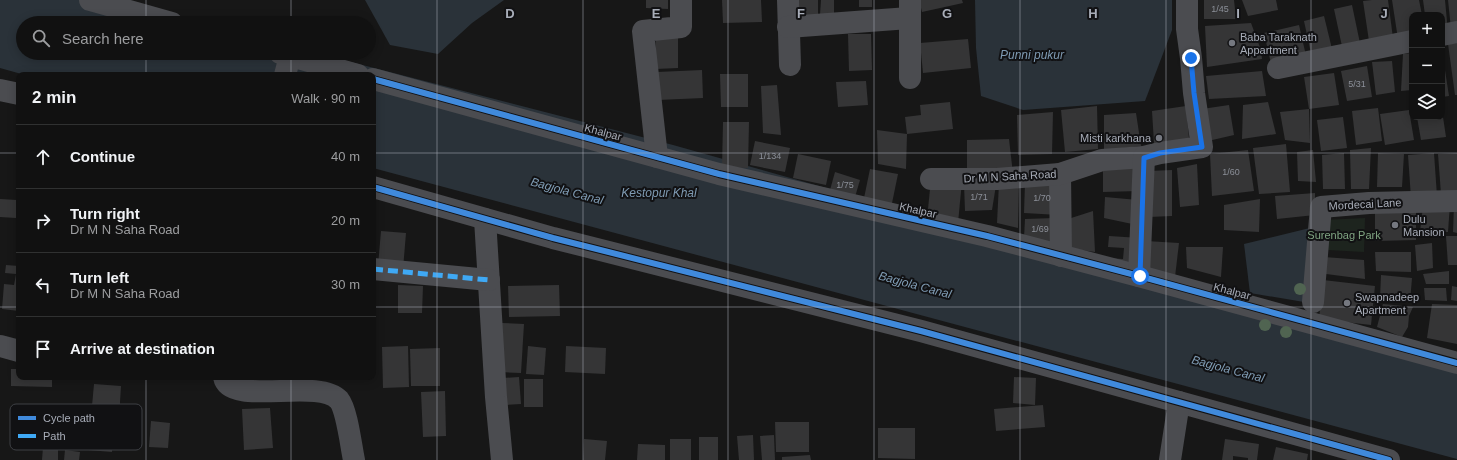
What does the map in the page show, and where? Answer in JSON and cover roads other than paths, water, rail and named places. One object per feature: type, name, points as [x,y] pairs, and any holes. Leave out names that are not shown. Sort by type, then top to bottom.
[{"type":"street","points":[[90,0],[147,16]]},
{"type":"street","points":[[657,157],[643,31],[681,27],[681,0]]},
{"type":"street","points":[[788,0],[790,65]]},
{"type":"street","name":"Dr M N Saha Road","points":[[931,179],[997,179],[1060,174],[1102,160],[1144,158],[1160,153],[1202,147],[1187,29],[1187,0]]},
{"type":"street","points":[[788,27],[910,9],[910,78]]},
{"type":"street","points":[[1445,34],[1457,32]]},
{"type":"street","points":[[1278,68],[1409,42]]},
{"type":"street","points":[[285,61],[342,72]]},
{"type":"street","name":"Khalpar","points":[[376,80],[719,174],[987,236],[1140,276],[1457,363]]},
{"type":"street","points":[[0,90],[16,93]]},
{"type":"street","points":[[1140,276],[1144,158]]},
{"type":"street","points":[[1060,174],[1061,256]]},
{"type":"street","points":[[376,188],[560,240],[921,331],[1390,460]]},
{"type":"street","name":"Mordecai Lane","points":[[1313,302],[1321,207],[1369,203],[1457,201]]},
{"type":"street","points":[[485,219],[496,398],[502,460]]},
{"type":"street","points":[[376,270],[489,280]]},
{"type":"street","points":[[0,346],[16,350]]},
{"type":"street","points":[[225,380],[230,387],[247,391],[264,392],[294,390],[329,393],[339,401],[344,411],[354,460]]},
{"type":"street","points":[[1170,460],[1179,402]]},
{"type":"water","name":"Kestopur Khal","points":[[0,0],[110,0],[173,16],[16,16],[16,60],[343,60],[673,145],[1457,365],[1457,459],[376,169],[376,72],[16,72],[0,68]]},
{"type":"water","points":[[365,0],[504,0],[472,23],[438,54],[390,45],[376,20],[376,16],[374,16]]},
{"type":"water","name":"Punni pukur","points":[[975,0],[1172,0],[1172,30],[1145,101],[1023,110],[981,96],[976,48]]},
{"type":"water","points":[[1314,227],[1304,302],[1250,293],[1244,244]]},
{"type":"place","name":"Baba Taraknath Appartment","points":[[1232,43]]},
{"type":"place","name":"Misti karkhana","points":[[1159,138]]},
{"type":"place","name":"Dulu Mansion","points":[[1395,225]]},
{"type":"place","name":"Swapnadeep Apartment","points":[[1347,303]]},
{"type":"water label","name":"Bagjola Canal","points":[[567,191]]},
{"type":"water label","name":"Bagjola Canal","points":[[915,285]]},
{"type":"water label","name":"Bagjola Canal","points":[[1228,369]]},
{"type":"park label","name":"Surenbag Park","points":[[1344,235]]}]
